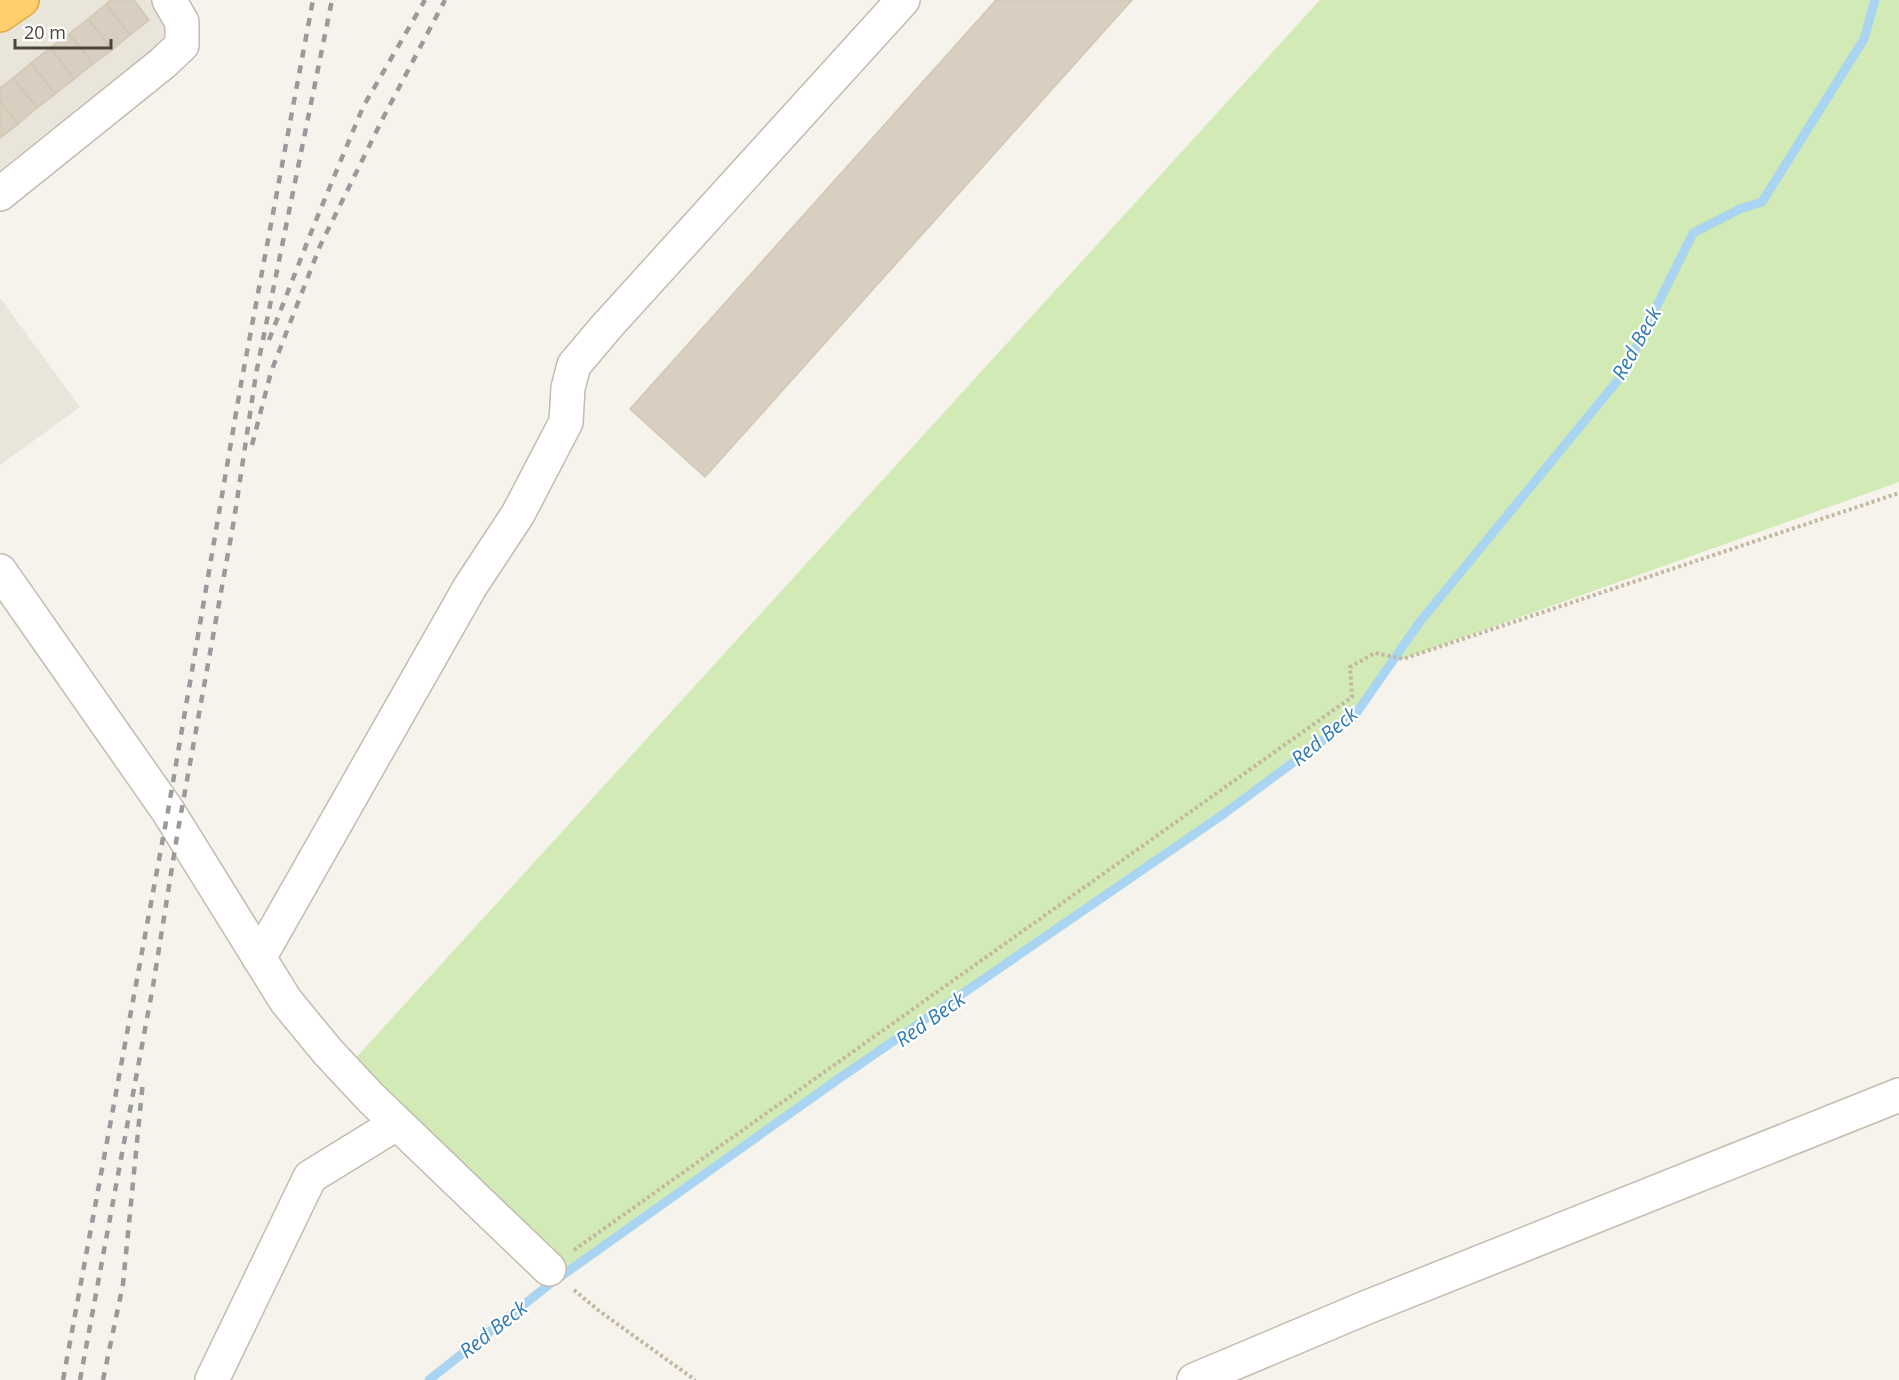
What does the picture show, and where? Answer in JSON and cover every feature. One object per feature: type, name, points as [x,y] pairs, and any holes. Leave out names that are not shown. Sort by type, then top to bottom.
[{"type":"highway","points":[[0,15],[22,0]]},
{"type":"lane","points":[[0,194],[164,63],[182,45],[182,22],[169,0]]},
{"type":"lane","points":[[259,958],[470,587],[518,514],[566,422],[568,388],[574,365],[903,0]]},
{"type":"lane","points":[[0,571],[168,811],[286,1001],[396,1124],[549,1269]]},
{"type":"lane","points":[[1194,1380],[1376,1303],[1899,1095]]},
{"type":"lane","points":[[212,1380],[310,1177],[396,1124]]},
{"type":"path","points":[[695,1380],[598,1310],[549,1269],[1352,697],[1350,667],[1375,653],[1403,659],[1899,493]]},
{"type":"shaded area","points":[[22,0],[169,0],[182,45],[0,194],[0,15]]},
{"type":"shaded area","points":[[0,298],[80,407],[0,465]]},
{"type":"green space","points":[[1320,0],[1899,0],[1899,482],[1403,659],[1395,658],[1353,718],[1225,813],[837,1080],[560,1277],[353,1061]]},
{"type":"building","points":[[111,0],[134,0],[149,20],[130,35],[106,4]]},
{"type":"building","points":[[996,0],[1132,0],[705,477],[630,409]]},
{"type":"building","points":[[106,4],[130,35],[112,50],[88,19]]},
{"type":"building","points":[[88,19],[112,50],[93,64],[69,34]]},
{"type":"building","points":[[69,34],[93,64],[74,79],[50,48]]},
{"type":"building","points":[[50,48],[74,79],[55,94],[31,63]]},
{"type":"building","points":[[31,63],[55,94],[37,108],[13,78]]},
{"type":"building","points":[[13,78],[37,108],[18,124],[0,101],[0,88]]},
{"type":"building","points":[[0,101],[18,124],[0,138]]},
{"type":"waterway","name":"Red Beck","points":[[560,1277],[837,1080],[1225,813],[1353,718],[1419,623],[1623,374],[1693,233],[1740,209],[1762,202],[1864,39],[1875,0]]},
{"type":"waterway","name":"Red Beck","points":[[429,1380],[556,1279]]},
{"type":"railway","points":[[63,1380],[168,811],[241,384],[313,0]]},
{"type":"railway","points":[[80,1380],[153,986],[178,830],[234,520],[256,374],[332,0]]},
{"type":"railway","points":[[269,340],[363,107],[425,0]]},
{"type":"railway","points":[[252,445],[271,372],[320,246],[383,118],[445,0]]},
{"type":"railway","points":[[103,1380],[123,1284],[143,1081]]}]
